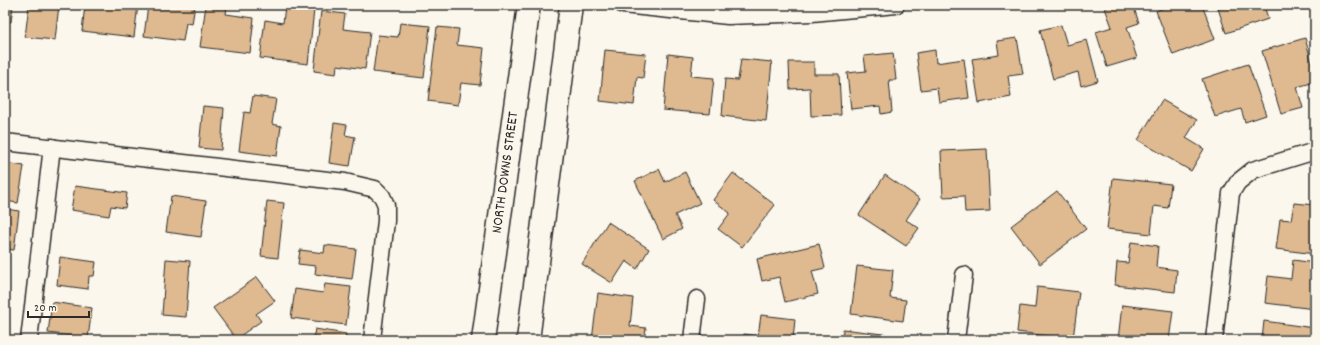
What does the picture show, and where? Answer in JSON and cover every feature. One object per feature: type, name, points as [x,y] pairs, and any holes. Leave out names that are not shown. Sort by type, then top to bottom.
[{"type":"street","name":"NORTH DOWNS STREET","points":[[483,340],[529,5]]},
{"type":"street","points":[[528,340],[571,5]]},
{"type":"street","points":[[623,5],[812,13],[896,5]]},
{"type":"street","points":[[5,142],[345,182],[376,189],[382,196],[386,205],[386,221],[372,340]]},
{"type":"street","points":[[29,340],[52,147]]},
{"type":"street","points":[[1214,340],[1232,193],[1238,182],[1253,170],[1315,151]]},
{"type":"street","points":[[956,340],[964,275]]},
{"type":"street","points":[[692,340],[697,298]]},
{"type":"building","points":[[5,5],[13,5],[11,22],[5,21]]},
{"type":"building","points":[[29,5],[59,5],[55,40],[25,37]]},
{"type":"building","points":[[85,5],[138,5],[134,37],[82,31]]},
{"type":"building","points":[[148,5],[195,5],[192,24],[186,23],[183,41],[144,36]]},
{"type":"building","points":[[206,5],[227,5],[226,14],[254,18],[250,53],[200,47]]},
{"type":"building","points":[[1113,5],[1133,5],[1139,23],[1127,27],[1137,58],[1107,67],[1096,32],[1112,27],[1105,8]]},
{"type":"building","points":[[1165,5],[1202,5],[1215,39],[1173,55],[1156,11],[1166,7]]},
{"type":"building","points":[[1217,5],[1264,5],[1268,19],[1226,33]]},
{"type":"building","points":[[285,6],[314,10],[308,64],[260,58],[265,20],[283,23]]},
{"type":"building","points":[[321,11],[345,14],[343,29],[370,32],[365,69],[337,65],[336,74],[314,71]]},
{"type":"building","points":[[400,23],[430,26],[424,78],[373,72],[378,35],[398,37]]},
{"type":"building","points":[[1061,25],[1067,45],[1087,40],[1098,81],[1081,86],[1078,72],[1053,79],[1040,30]]},
{"type":"building","points":[[437,27],[459,29],[457,45],[484,48],[480,85],[461,83],[458,105],[428,101]]},
{"type":"building","points":[[1017,38],[1023,74],[1008,76],[1011,97],[979,103],[972,59],[999,55],[997,41]]},
{"type":"building","points":[[1305,38],[1315,74],[1315,82],[1297,87],[1303,108],[1281,114],[1262,51]]},
{"type":"building","points":[[605,50],[646,54],[643,78],[637,77],[634,105],[600,101]]},
{"type":"building","points":[[935,50],[936,63],[964,59],[969,98],[939,102],[937,88],[921,90],[916,53]]},
{"type":"building","points":[[893,53],[896,80],[889,80],[892,112],[881,114],[880,106],[851,109],[847,73],[866,71],[864,56]]},
{"type":"building","points":[[668,54],[693,57],[691,76],[714,78],[710,114],[663,110]]},
{"type":"building","points":[[741,59],[772,62],[766,121],[722,116],[725,79],[738,80]]},
{"type":"building","points":[[789,62],[814,62],[814,74],[839,74],[841,115],[811,116],[810,88],[790,89]]},
{"type":"building","points":[[1248,64],[1266,115],[1245,122],[1241,109],[1215,117],[1202,79]]},
{"type":"building","points":[[253,96],[276,99],[272,124],[281,126],[277,156],[239,151],[244,112],[250,113]]},
{"type":"building","points":[[1162,100],[1197,120],[1186,138],[1204,149],[1191,171],[1138,140]]},
{"type":"building","points":[[203,106],[224,108],[221,150],[199,148]]},
{"type":"building","points":[[334,123],[347,125],[345,135],[355,137],[350,166],[329,163]]},
{"type":"building","points":[[987,149],[990,211],[965,212],[964,196],[943,197],[941,151]]},
{"type":"building","points":[[5,163],[24,166],[18,203],[5,201]]},
{"type":"building","points":[[659,169],[665,182],[685,172],[700,203],[675,215],[682,229],[663,239],[635,181]]},
{"type":"building","points":[[733,173],[775,205],[742,247],[718,229],[730,213],[713,200]]},
{"type":"building","points":[[885,175],[920,199],[906,220],[919,228],[906,246],[859,215]]},
{"type":"building","points":[[1113,178],[1171,184],[1168,208],[1154,206],[1151,234],[1107,229]]},
{"type":"building","points":[[75,186],[127,193],[125,208],[111,206],[109,216],[71,210]]},
{"type":"building","points":[[1057,191],[1086,229],[1040,264],[1011,226]]},
{"type":"building","points":[[171,196],[206,201],[201,237],[166,232]]},
{"type":"building","points":[[267,201],[284,203],[278,258],[261,256]]},
{"type":"building","points":[[1294,203],[1315,205],[1315,254],[1276,249],[1280,219],[1291,220]]},
{"type":"building","points":[[5,209],[19,211],[14,250],[5,249]]},
{"type":"building","points":[[608,222],[649,249],[637,269],[626,261],[612,283],[582,264]]},
{"type":"building","points":[[1131,242],[1158,246],[1156,267],[1177,270],[1175,292],[1115,285],[1117,262],[1128,263]]},
{"type":"building","points":[[819,244],[825,268],[812,271],[818,294],[785,302],[779,277],[762,281],[757,259]]},
{"type":"building","points":[[325,245],[356,249],[352,279],[315,274],[316,266],[298,264],[300,250],[324,253]]},
{"type":"building","points":[[5,256],[8,256],[5,282]]},
{"type":"building","points":[[60,257],[96,262],[94,276],[89,276],[88,289],[57,285]]},
{"type":"building","points":[[166,259],[190,261],[186,317],[162,315]]},
{"type":"building","points":[[1293,260],[1315,263],[1315,309],[1265,303],[1268,276],[1291,279]]},
{"type":"building","points":[[857,266],[893,270],[890,298],[906,300],[903,321],[851,314]]},
{"type":"building","points":[[257,277],[275,301],[256,314],[261,321],[236,339],[213,308]]},
{"type":"building","points":[[325,284],[351,287],[346,325],[291,318],[295,289],[323,293]]},
{"type":"building","points":[[1037,287],[1079,292],[1073,339],[1017,332],[1020,306],[1035,308]]},
{"type":"building","points":[[598,293],[633,298],[630,326],[646,328],[644,340],[592,340]]},
{"type":"building","points":[[52,302],[92,308],[88,338],[48,333]]},
{"type":"building","points":[[5,303],[8,303],[5,337]]},
{"type":"building","points":[[1122,305],[1173,311],[1169,340],[1152,338],[1152,340],[1118,340]]},
{"type":"building","points":[[761,315],[795,319],[793,340],[743,340],[744,334],[758,336]]},
{"type":"building","points":[[1264,321],[1314,328],[1313,340],[1262,340]]},
{"type":"building","points":[[315,329],[346,334],[345,340],[292,340],[292,336],[313,339]]},
{"type":"building","points":[[843,329],[898,336],[898,340],[842,340]]}]
